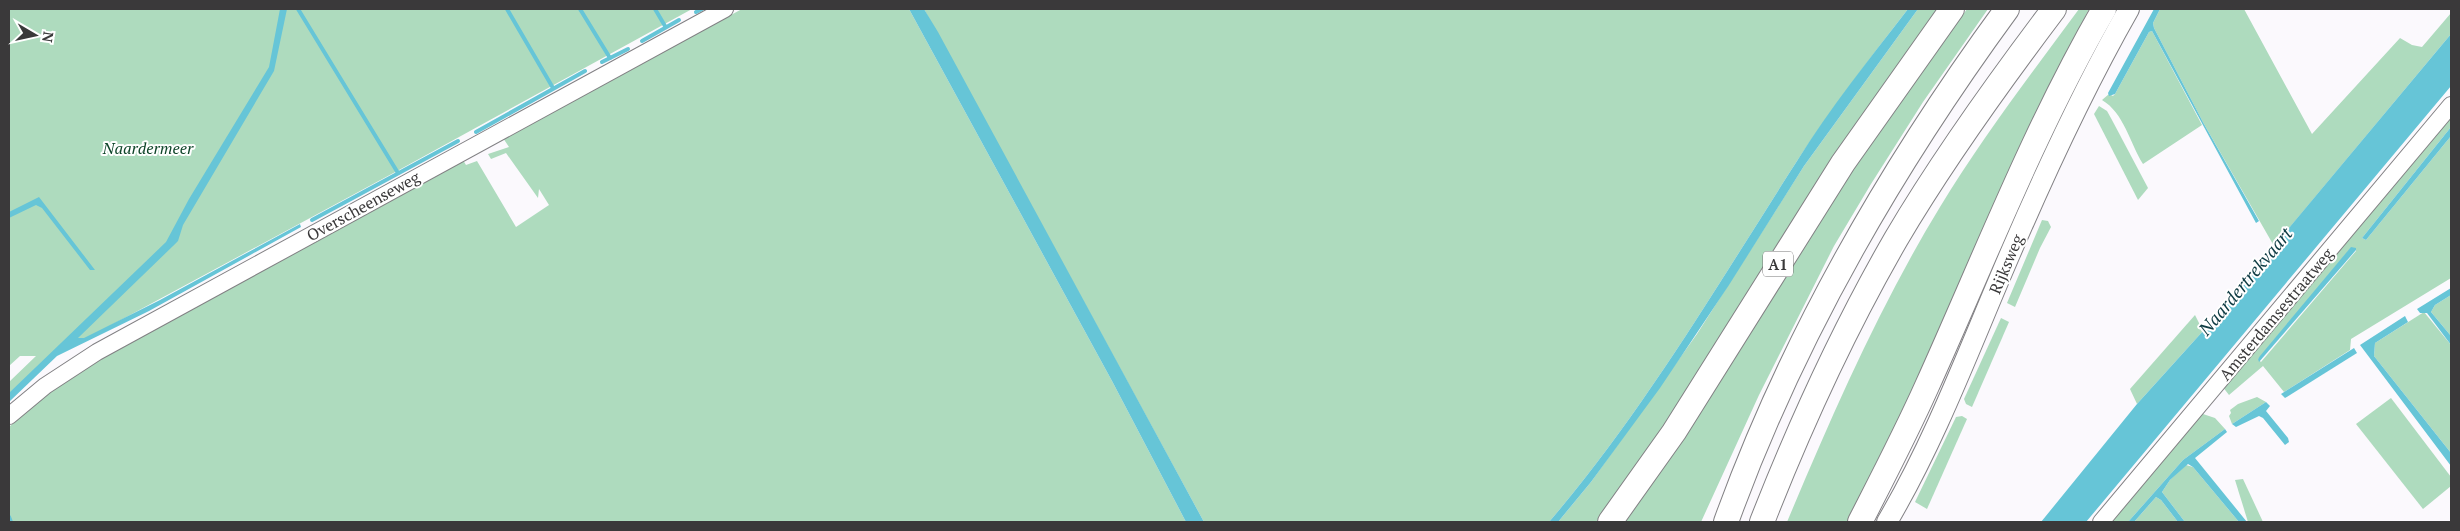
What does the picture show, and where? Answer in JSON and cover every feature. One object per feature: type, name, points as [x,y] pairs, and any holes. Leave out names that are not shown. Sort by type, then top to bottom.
[{"type":"highway","name":"A1","points":[[1610,522],[1674,432],[1843,163],[1952,9]]},
{"type":"highway","points":[[1726,522],[1763,431],[1796,359],[1867,224],[1915,144],[1972,57],[2008,9]]},
{"type":"highway","points":[[1762,522],[1800,430],[1836,351],[1896,239],[1997,85],[2054,9]]},
{"type":"highway","points":[[1860,522],[1928,386],[1991,236],[2043,125],[2104,9]]},
{"type":"main road","name":"Rijksweg","points":[[1887,522],[1942,413],[2058,144],[2088,83],[2129,9]]},
{"type":"street","name":"Overscheenseweg","points":[[9,416],[45,386],[97,352],[725,9]]},
{"type":"street","name":"Amsterdamsestraatweg","points":[[2101,522],[2451,105]]},
{"type":"green space","name":"Naardermeer","points":[[9,9],[692,9],[399,170],[67,349],[51,355],[9,396],[9,382],[36,356],[20,356],[9,366]]},
{"type":"green space","points":[[742,9],[909,9],[1112,381],[1186,522],[9,522],[9,427],[57,384],[109,350],[463,160],[466,165],[477,161],[516,227],[549,205],[539,189],[538,198],[506,153],[491,159],[488,154],[509,147],[503,138]]},
{"type":"green space","points":[[924,9],[1908,9],[1851,84],[1797,161],[1679,346],[1617,436],[1549,522],[1204,522]]},
{"type":"green space","points":[[1918,9],[1941,9],[1643,458],[1596,522],[1558,522],[1591,482],[1697,334],[1804,166]]},
{"type":"green space","points":[[1967,9],[1988,9],[1923,102],[1834,246],[1759,395],[1701,522],[1624,522],[1703,408],[1856,164]]},
{"type":"green space","points":[[2079,9],[2089,9],[2062,63],[1904,418],[1849,522],[1787,522],[1858,362],[1918,245],[1973,156]]},
{"type":"green space","points":[[2160,9],[2244,9],[2312,134],[2400,38],[2412,45],[2422,47],[2451,13],[2451,34],[2274,246],[2204,124],[2154,28],[2153,23]]},
{"type":"green space","points":[[2152,31],[2202,125],[2143,164],[2121,120],[2110,106],[2102,100],[2109,94],[2113,96],[2115,94],[2149,32]]},
{"type":"green space","points":[[2099,106],[2107,111],[2148,188],[2138,200],[2094,114]]},
{"type":"green space","points":[[2451,113],[2451,127],[2362,238],[2366,240],[2451,136],[2451,278],[2351,339],[2350,350],[2284,392],[2263,366],[2229,395],[2222,386]],"holes":[[[2351,248],[2356,248],[2356,251],[2261,362],[2258,359]]]},
{"type":"green space","points":[[2042,220],[2048,221],[2051,227],[2015,307],[2007,303]]},
{"type":"green space","points":[[2451,295],[2451,336],[2431,312],[2435,305]]},
{"type":"green space","points":[[2424,312],[2451,345],[2451,453],[2374,356],[2375,343]]},
{"type":"green space","points":[[2195,315],[2203,331],[2137,404],[2130,389]]},
{"type":"green space","points":[[2001,318],[2009,322],[1972,407],[1966,404],[1964,399]]},
{"type":"green space","points":[[2257,397],[2266,402],[2232,424],[2229,416],[2230,410],[2238,404]]},
{"type":"green space","points":[[2391,398],[2451,477],[2451,486],[2423,509],[2356,424]]},
{"type":"green space","points":[[2200,413],[2215,418],[2225,429],[2183,460],[2128,522],[2109,522]]},
{"type":"green space","points":[[1962,416],[1967,419],[1927,509],[1915,502],[1956,417]]},
{"type":"green space","points":[[2186,465],[2193,467],[2239,522],[2185,522],[2162,492],[2170,480]]},
{"type":"green space","points":[[2243,479],[2263,522],[2248,522],[2235,480]]},
{"type":"green space","points":[[2156,497],[2161,500],[2178,522],[2134,522]]},
{"type":"water","points":[[280,9],[287,9],[274,71],[183,225],[178,241],[78,338],[84,338],[160,300],[300,224],[301,227],[149,311],[57,356],[9,402],[9,393],[166,242],[189,199],[269,67]]},
{"type":"water","points":[[909,9],[924,9],[938,32],[1204,522],[1186,522],[1112,381]]},
{"type":"water","points":[[1908,9],[1918,9],[1804,166],[1729,285],[1660,388],[1591,482],[1558,522],[1549,522],[1617,436],[1679,346],[1810,141]]},
{"type":"water","points":[[2154,9],[2160,9],[2153,23],[2154,28],[2204,124],[2259,221],[2256,223],[2152,31],[2149,32],[2115,94],[2109,96],[2108,93]]},
{"type":"water","name":"Naardertrekvaart","points":[[2451,34],[2451,86],[2086,522],[2041,522],[2137,404],[2203,331]]},
{"type":"water","points":[[2451,127],[2451,136],[2366,240],[2362,238]]},
{"type":"water","points":[[39,197],[95,270],[90,270],[42,208],[36,205],[9,218],[9,212]]},
{"type":"water","points":[[2351,247],[2356,248],[2356,250],[2259,362],[2260,356]]},
{"type":"water","points":[[2451,288],[2451,295],[2435,305],[2431,312],[2451,336],[2451,345],[2427,313],[2420,313],[2417,309]]},
{"type":"water","points":[[2405,316],[2408,322],[2375,343],[2374,356],[2451,453],[2451,466],[2360,345]]},
{"type":"water","points":[[2354,348],[2357,353],[2285,398],[2281,394]]},
{"type":"water","points":[[2266,402],[2270,406],[2266,411],[2288,438],[2289,442],[2285,445],[2263,418],[2259,416],[2236,427],[2232,424]]},
{"type":"water","points":[[2225,429],[2227,432],[2195,458],[2247,522],[2239,522],[2193,467],[2188,464],[2170,480],[2162,492],[2185,522],[2178,522],[2161,500],[2156,497],[2134,522],[2128,522],[2183,460]]},
{"type":"waterway","points":[[298,9],[398,173]]},
{"type":"waterway","points":[[507,9],[553,88]]},
{"type":"waterway","points":[[580,9],[610,58]]},
{"type":"waterway","points":[[655,9],[665,26]]},
{"type":"waterway","points":[[696,12],[702,9]]},
{"type":"waterway","points":[[642,41],[679,20]]},
{"type":"waterway","points":[[602,62],[628,49]]},
{"type":"waterway","points":[[476,132],[585,71]]},
{"type":"waterway","points":[[312,220],[458,141]]},
{"type":"waterway","points":[[9,517],[11,522]]}]
